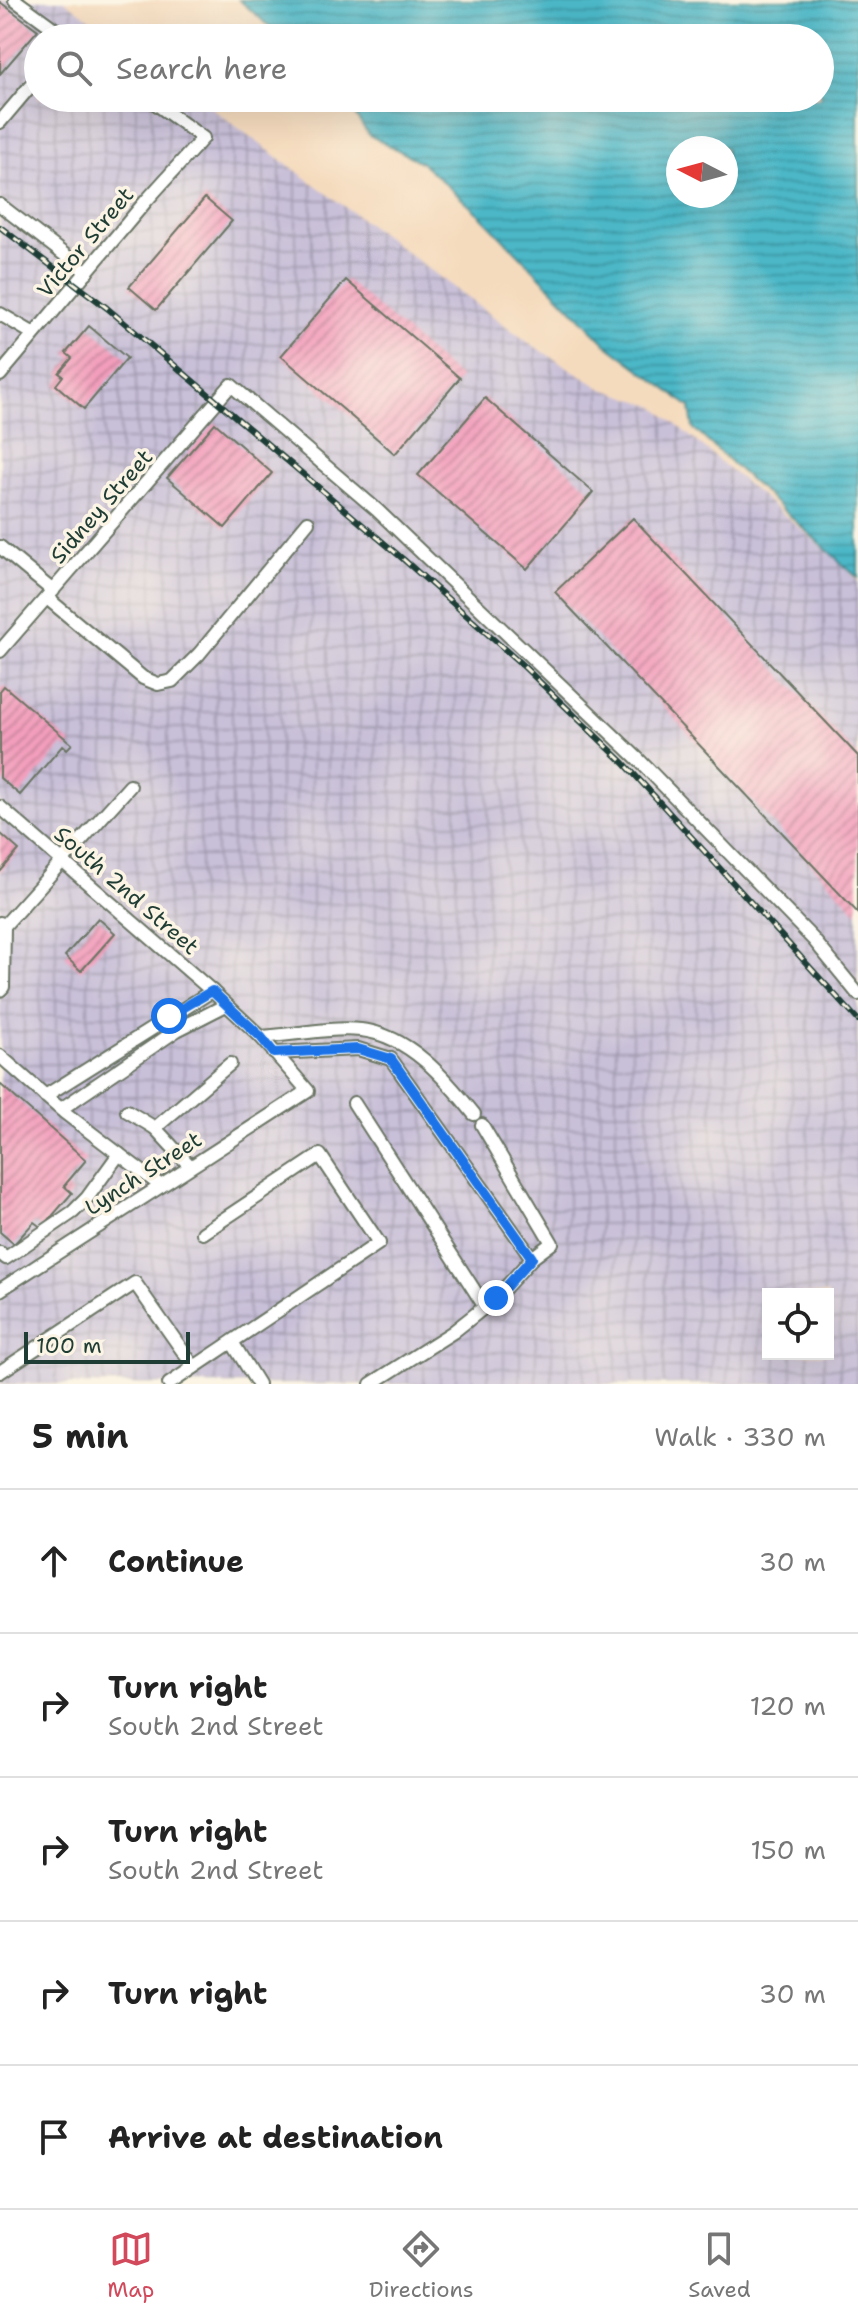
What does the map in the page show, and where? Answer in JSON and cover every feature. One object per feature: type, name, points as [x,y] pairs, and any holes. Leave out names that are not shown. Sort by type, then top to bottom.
[{"type":"street","points":[[15,0],[48,24]]},
{"type":"street","points":[[0,122],[24,94]]},
{"type":"street","name":"Victor Street","points":[[0,375],[203,138],[167,112]]},
{"type":"street","points":[[0,205],[87,272]]},
{"type":"street","points":[[0,314],[34,334]]},
{"type":"street","name":"Sidney Street","points":[[0,651],[231,385],[389,521],[631,752],[813,939],[858,994]]},
{"type":"street","points":[[0,547],[90,635],[143,678],[158,684],[172,681],[199,654],[308,522]]},
{"type":"street","points":[[0,990],[3,987],[2,925],[64,862],[130,786]]},
{"type":"street","name":"South 2nd Street","points":[[0,807],[212,991],[261,1037],[308,1091]]},
{"type":"street","points":[[45,1096],[212,991]]},
{"type":"street","points":[[61,1109],[177,1030],[226,1005]]},
{"type":"street","points":[[261,1037],[364,1030],[391,1038],[430,1066],[474,1114]]},
{"type":"street","points":[[274,1053],[358,1049],[391,1059],[532,1258]]},
{"type":"street","points":[[0,1056],[61,1109],[161,1186]]},
{"type":"street","points":[[155,1128],[230,1064]]},
{"type":"street","name":"Lynch Street","points":[[0,1290],[308,1091]]},
{"type":"street","points":[[354,1103],[485,1307]]},
{"type":"street","points":[[127,1111],[155,1128],[190,1166]]},
{"type":"street","points":[[371,1384],[453,1332],[485,1307],[532,1258],[552,1243],[482,1125]]},
{"type":"street","points":[[0,1253],[6,1258],[73,1212],[119,1154]]},
{"type":"street","points":[[169,1384],[379,1243],[320,1155],[203,1233]]},
{"type":"street","points":[[0,1372],[135,1283],[194,1367]]},
{"type":"street","points":[[232,1342],[258,1384]]},
{"type":"shaded area","points":[[0,0],[64,0],[97,24],[24,24],[24,112],[217,112],[529,343],[601,388],[654,406],[840,562],[858,581],[858,1384],[0,1384]]},
{"type":"water","points":[[239,0],[858,0],[858,578],[693,428],[690,407],[606,344],[482,217],[421,162],[369,135],[353,112],[834,112],[834,24],[267,24]]},
{"type":"building","points":[[0,2],[30,24],[24,24],[24,46],[0,74]]},
{"type":"building","points":[[205,198],[232,221],[156,310],[129,287]]},
{"type":"building","points":[[346,280],[460,378],[395,454],[281,356]]},
{"type":"building","points":[[89,326],[127,358],[84,409],[56,385],[63,376],[59,373],[72,358],[66,353]]},
{"type":"building","points":[[485,398],[593,492],[527,569],[418,475]]},
{"type":"building","points":[[215,423],[272,473],[225,528],[167,478]]},
{"type":"building","points":[[633,518],[858,756],[858,913],[555,592]]},
{"type":"building","points":[[4,686],[72,744],[67,749],[63,745],[20,795],[0,778],[0,691]]},
{"type":"building","points":[[0,833],[19,850],[0,872]]},
{"type":"building","points":[[98,918],[115,933],[81,971],[65,956]]},
{"type":"building","points":[[0,1084],[86,1160],[64,1186],[72,1193],[42,1228],[34,1222],[14,1244],[0,1232]]},
{"type":"railway","points":[[0,227],[107,308],[403,559],[519,662],[624,763],[858,1020]]},
{"type":"route","points":[[169,1016],[212,991],[274,1053],[358,1049],[391,1059],[532,1258],[496,1298]]}]
